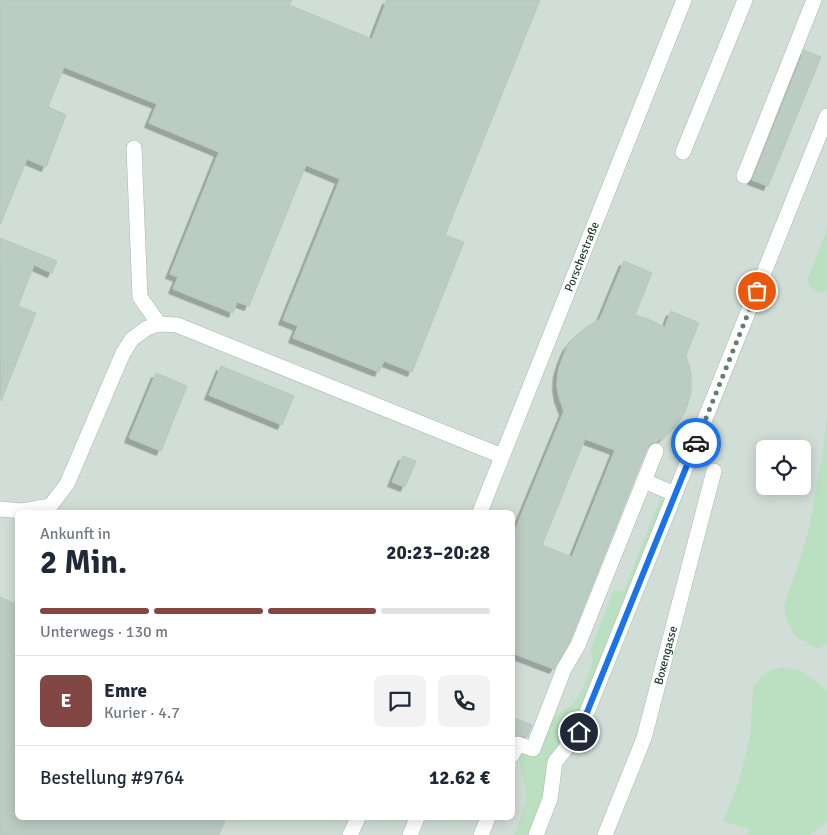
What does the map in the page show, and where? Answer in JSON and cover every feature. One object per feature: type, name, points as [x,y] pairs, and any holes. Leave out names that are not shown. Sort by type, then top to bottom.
[{"type":"lane","name":"Porschestraße","points":[[481,510],[684,0]]},
{"type":"lane","points":[[683,152],[745,0]]},
{"type":"lane","points":[[744,176],[814,0]]},
{"type":"lane","points":[[536,835],[550,799],[555,762],[579,732],[827,116]]},
{"type":"lane","points":[[134,148],[140,297],[160,324]]},
{"type":"lane","points":[[33,510],[50,506],[67,484],[123,353],[132,339],[146,328],[160,324],[177,325],[502,456]]},
{"type":"lane","points":[[515,747],[533,749],[564,669],[578,645],[656,451]]},
{"type":"lane","name":"Boxengasse","points":[[605,835],[644,738],[714,471]]},
{"type":"lane","points":[[644,481],[675,494]]},
{"type":"lane","points":[[0,509],[15,511]]},
{"type":"lane","points":[[350,835],[357,820]]},
{"type":"lane","points":[[410,835],[416,820]]},
{"type":"lane","points":[[481,835],[487,820]]},
{"type":"shaded area","points":[[0,0],[827,0],[827,835],[0,835]]},
{"type":"green space","points":[[827,230],[827,290],[819,293],[812,290],[807,281]]},
{"type":"green space","points":[[827,414],[827,643],[819,648],[795,636],[786,619],[784,606],[810,524],[823,451]]},
{"type":"green space","points":[[661,497],[664,501],[579,724],[533,835],[514,835],[526,801],[525,784],[519,756],[528,738],[536,729],[568,708],[576,700],[591,667],[592,658],[590,651],[614,589],[623,592]]},
{"type":"green space","points":[[780,668],[801,672],[827,691],[827,822],[810,835],[747,835],[749,832],[748,828],[723,821],[739,781],[750,737],[754,685],[764,674]]},
{"type":"building","points":[[0,0],[292,0],[289,5],[372,39],[387,0],[540,0],[445,235],[464,242],[412,372],[384,361],[379,372],[293,338],[298,326],[283,320],[340,179],[306,165],[249,306],[237,302],[233,313],[173,289],[178,277],[170,274],[219,152],[149,123],[157,104],[64,67],[48,107],[66,115],[46,167],[27,159],[0,225]]},
{"type":"building","points":[[804,50],[821,57],[768,186],[752,180]]},
{"type":"building","points":[[0,238],[57,261],[52,273],[34,265],[18,306],[36,313],[1,401]]},
{"type":"building","points":[[624,261],[652,273],[635,315],[665,327],[671,311],[699,323],[686,355],[691,373],[691,393],[685,412],[678,423],[664,437],[651,443],[647,448],[570,641],[554,669],[515,654],[515,530],[564,411],[557,385],[562,359],[567,347],[585,328],[600,319]],"holes":[[[585,439],[615,450],[572,557],[542,545]]]},
{"type":"building","points":[[221,366],[294,396],[282,425],[209,395]]},
{"type":"building","points":[[156,373],[187,386],[161,451],[129,438]]},
{"type":"building","points":[[403,456],[416,461],[405,487],[392,482]]},
{"type":"building","points":[[0,597],[15,604],[15,820],[225,820],[219,835],[0,835]]},
{"type":"building","points":[[515,718],[532,725],[527,737],[515,735]]},
{"type":"way so far","points":[[696,443],[757,291]]},
{"type":"route","points":[[579,732],[696,443]]}]
